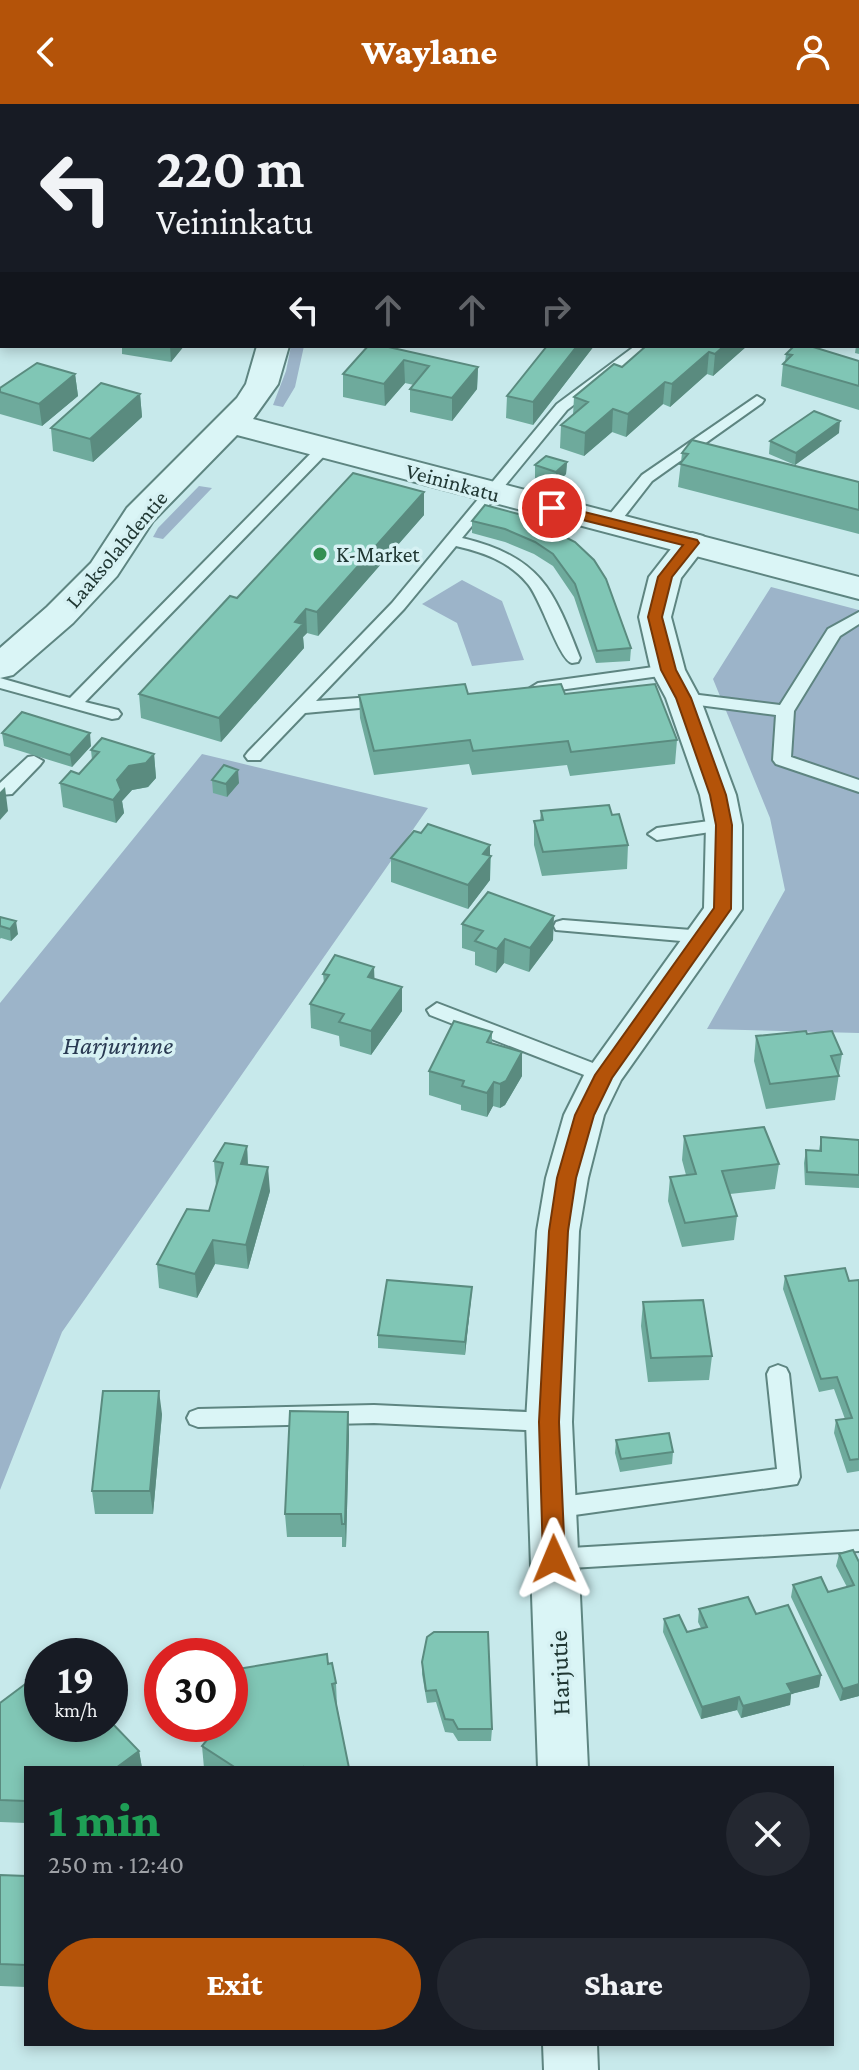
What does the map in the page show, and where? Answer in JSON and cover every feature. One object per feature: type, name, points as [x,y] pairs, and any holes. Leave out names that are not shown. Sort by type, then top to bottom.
[{"type":"street","name":"Laaksolahdentie","points":[[0,667],[60,615],[105,569],[139,515],[232,424],[262,384],[272,348]]},
{"type":"street","name":"Veininkatu","points":[[232,424],[859,588]]},
{"type":"street","name":"Harjutie","points":[[563,1766],[549,1422],[558,1231],[567,1178],[584,1115],[604,1075],[723,909],[724,825],[718,795],[676,684],[655,617],[665,577],[692,543]]},
{"type":"street","points":[[570,2046],[571,2070]]},
{"type":"lane","points":[[254,756],[366,641],[562,407],[638,348]]},
{"type":"lane","points":[[611,523],[647,478],[694,454],[757,400]]},
{"type":"lane","points":[[73,704],[324,448]]},
{"type":"lane","points":[[452,540],[504,554],[529,572],[544,590],[572,658]]},
{"type":"lane","points":[[859,617],[834,633],[785,711],[782,760],[859,786]]},
{"type":"lane","points":[[0,683],[112,714]]},
{"type":"lane","points":[[524,689],[676,684],[785,711]]},
{"type":"lane","points":[[299,708],[405,699]]},
{"type":"lane","points":[[0,789],[6,790],[34,761]]},
{"type":"lane","points":[[657,834],[724,825]]},
{"type":"lane","points":[[563,926],[704,937]]},
{"type":"lane","points":[[437,1010],[604,1075]]},
{"type":"lane","points":[[553,1508],[789,1477],[778,1374]]},
{"type":"lane","points":[[198,1418],[374,1414],[549,1422]]},
{"type":"lane","points":[[554,1559],[859,1541]]},
{"type":"green space","points":[[291,348],[304,348],[295,387],[283,407],[273,405]]},
{"type":"green space","points":[[199,486],[212,488],[163,539],[153,537],[158,528]]},
{"type":"green space","points":[[462,580],[502,601],[524,660],[472,666],[457,623],[422,604]]},
{"type":"green space","points":[[771,587],[859,610],[859,1033],[707,1029],[785,890],[770,818],[713,679]]},
{"type":"green space","name":"Harjurinne","points":[[202,754],[428,808],[62,1332],[0,1490],[0,1003]]},
{"type":"building","points":[[366,348],[393,348],[478,367],[452,398],[410,389],[429,366],[404,360],[384,384],[343,374]]},
{"type":"building","points":[[545,348],[575,348],[533,402],[507,396]]},
{"type":"building","points":[[644,348],[722,348],[715,354],[709,352],[672,384],[665,382],[628,414],[613,409],[585,433],[561,425],[588,402],[574,397],[614,364],[622,367]]},
{"type":"building","points":[[792,348],[817,348],[859,361],[859,386],[783,364],[792,355],[786,354]]},
{"type":"building","points":[[37,363],[75,374],[39,404],[0,392],[0,388]]},
{"type":"building","points":[[101,383],[140,394],[90,439],[51,428]]},
{"type":"building","points":[[814,411],[840,421],[796,453],[770,441]]},
{"type":"building","points":[[692,440],[859,482],[859,510],[680,464],[688,454],[682,453]]},
{"type":"building","points":[[546,456],[567,462],[556,472],[535,465]]},
{"type":"building","points":[[353,473],[424,492],[317,612],[306,609],[295,622],[303,624],[219,718],[139,694],[230,596],[237,598]]},
{"type":"building","points":[[485,505],[522,515],[575,542],[594,560],[606,579],[631,648],[597,651],[575,584],[553,554],[505,529],[472,521]]},
{"type":"building","points":[[465,684],[468,694],[561,684],[565,694],[655,684],[677,740],[571,752],[568,741],[473,751],[470,740],[374,751],[359,695]]},
{"type":"building","points":[[22,712],[90,733],[70,755],[2,733]]},
{"type":"building","points":[[102,738],[154,754],[146,763],[129,766],[117,780],[121,790],[113,800],[60,783],[71,771],[79,774],[99,752],[91,750]]},
{"type":"building","points":[[224,765],[238,770],[226,784],[212,780]]},
{"type":"building","points":[[609,805],[612,815],[619,814],[628,845],[543,852],[534,821],[543,820],[541,811]]},
{"type":"building","points":[[428,824],[490,845],[483,854],[491,856],[468,885],[391,858],[414,831],[421,833]]},
{"type":"building","points":[[488,892],[554,916],[530,948],[505,939],[497,949],[475,941],[483,931],[462,924]]},
{"type":"building","points":[[0,917],[16,921],[10,929],[0,926]]},
{"type":"building","points":[[335,955],[374,967],[368,977],[402,987],[371,1031],[339,1022],[344,1014],[310,1004],[329,975],[323,974]]},
{"type":"building","points":[[454,1021],[492,1032],[487,1042],[522,1052],[506,1081],[500,1084],[494,1082],[487,1093],[462,1086],[464,1081],[429,1071]]},
{"type":"building","points":[[806,1031],[807,1034],[832,1031],[842,1054],[831,1056],[839,1076],[770,1084],[756,1036]]},
{"type":"building","points":[[764,1127],[779,1164],[722,1171],[737,1216],[685,1223],[670,1177],[696,1174],[684,1136]]},
{"type":"building","points":[[821,1137],[859,1140],[859,1175],[807,1172],[806,1150],[821,1151]]},
{"type":"building","points":[[225,1143],[247,1146],[241,1164],[268,1167],[246,1245],[213,1240],[195,1274],[157,1264],[187,1209],[209,1211],[223,1163],[214,1161]]},
{"type":"building","points":[[845,1268],[849,1281],[859,1280],[859,1459],[850,1460],[836,1420],[852,1418],[837,1377],[821,1379],[785,1276]]},
{"type":"building","points":[[387,1280],[472,1287],[465,1342],[378,1335]]},
{"type":"building","points":[[703,1300],[712,1356],[651,1358],[643,1302]]},
{"type":"building","points":[[103,1391],[159,1391],[150,1491],[92,1491]]},
{"type":"building","points":[[290,1411],[348,1412],[345,1524],[342,1524],[341,1514],[285,1514]]},
{"type":"building","points":[[669,1433],[673,1452],[621,1459],[616,1440]]},
{"type":"building","points":[[853,1550],[859,1562],[859,1684],[843,1689],[793,1585],[821,1577],[828,1592],[854,1585],[839,1554]]},
{"type":"building","points":[[748,1597],[756,1614],[788,1605],[821,1675],[787,1684],[792,1693],[743,1706],[739,1697],[702,1707],[664,1619],[679,1615],[687,1632],[707,1627],[699,1609]]},
{"type":"building","points":[[434,1632],[488,1632],[492,1729],[458,1729],[453,1720],[445,1719],[436,1690],[426,1691],[422,1662],[427,1637]]},
{"type":"building","points":[[327,1654],[336,1683],[332,1684],[349,1766],[233,1766],[202,1746],[205,1742],[248,1742],[248,1667]]},
{"type":"building","points":[[24,1685],[24,1742],[128,1740],[139,1751],[119,1766],[24,1766],[24,1801],[0,1800],[0,1703]]},
{"type":"building","points":[[0,1875],[24,1876],[24,1965],[0,1964]]},
{"type":"place","name":"K-Market","points":[[320,554]]},
{"type":"route","points":[[552,508],[692,543],[665,577],[655,617],[668,670],[683,698],[718,795],[724,825],[725,863],[723,909],[604,1075],[584,1115],[567,1178],[558,1231],[549,1422],[554,1559]]}]
